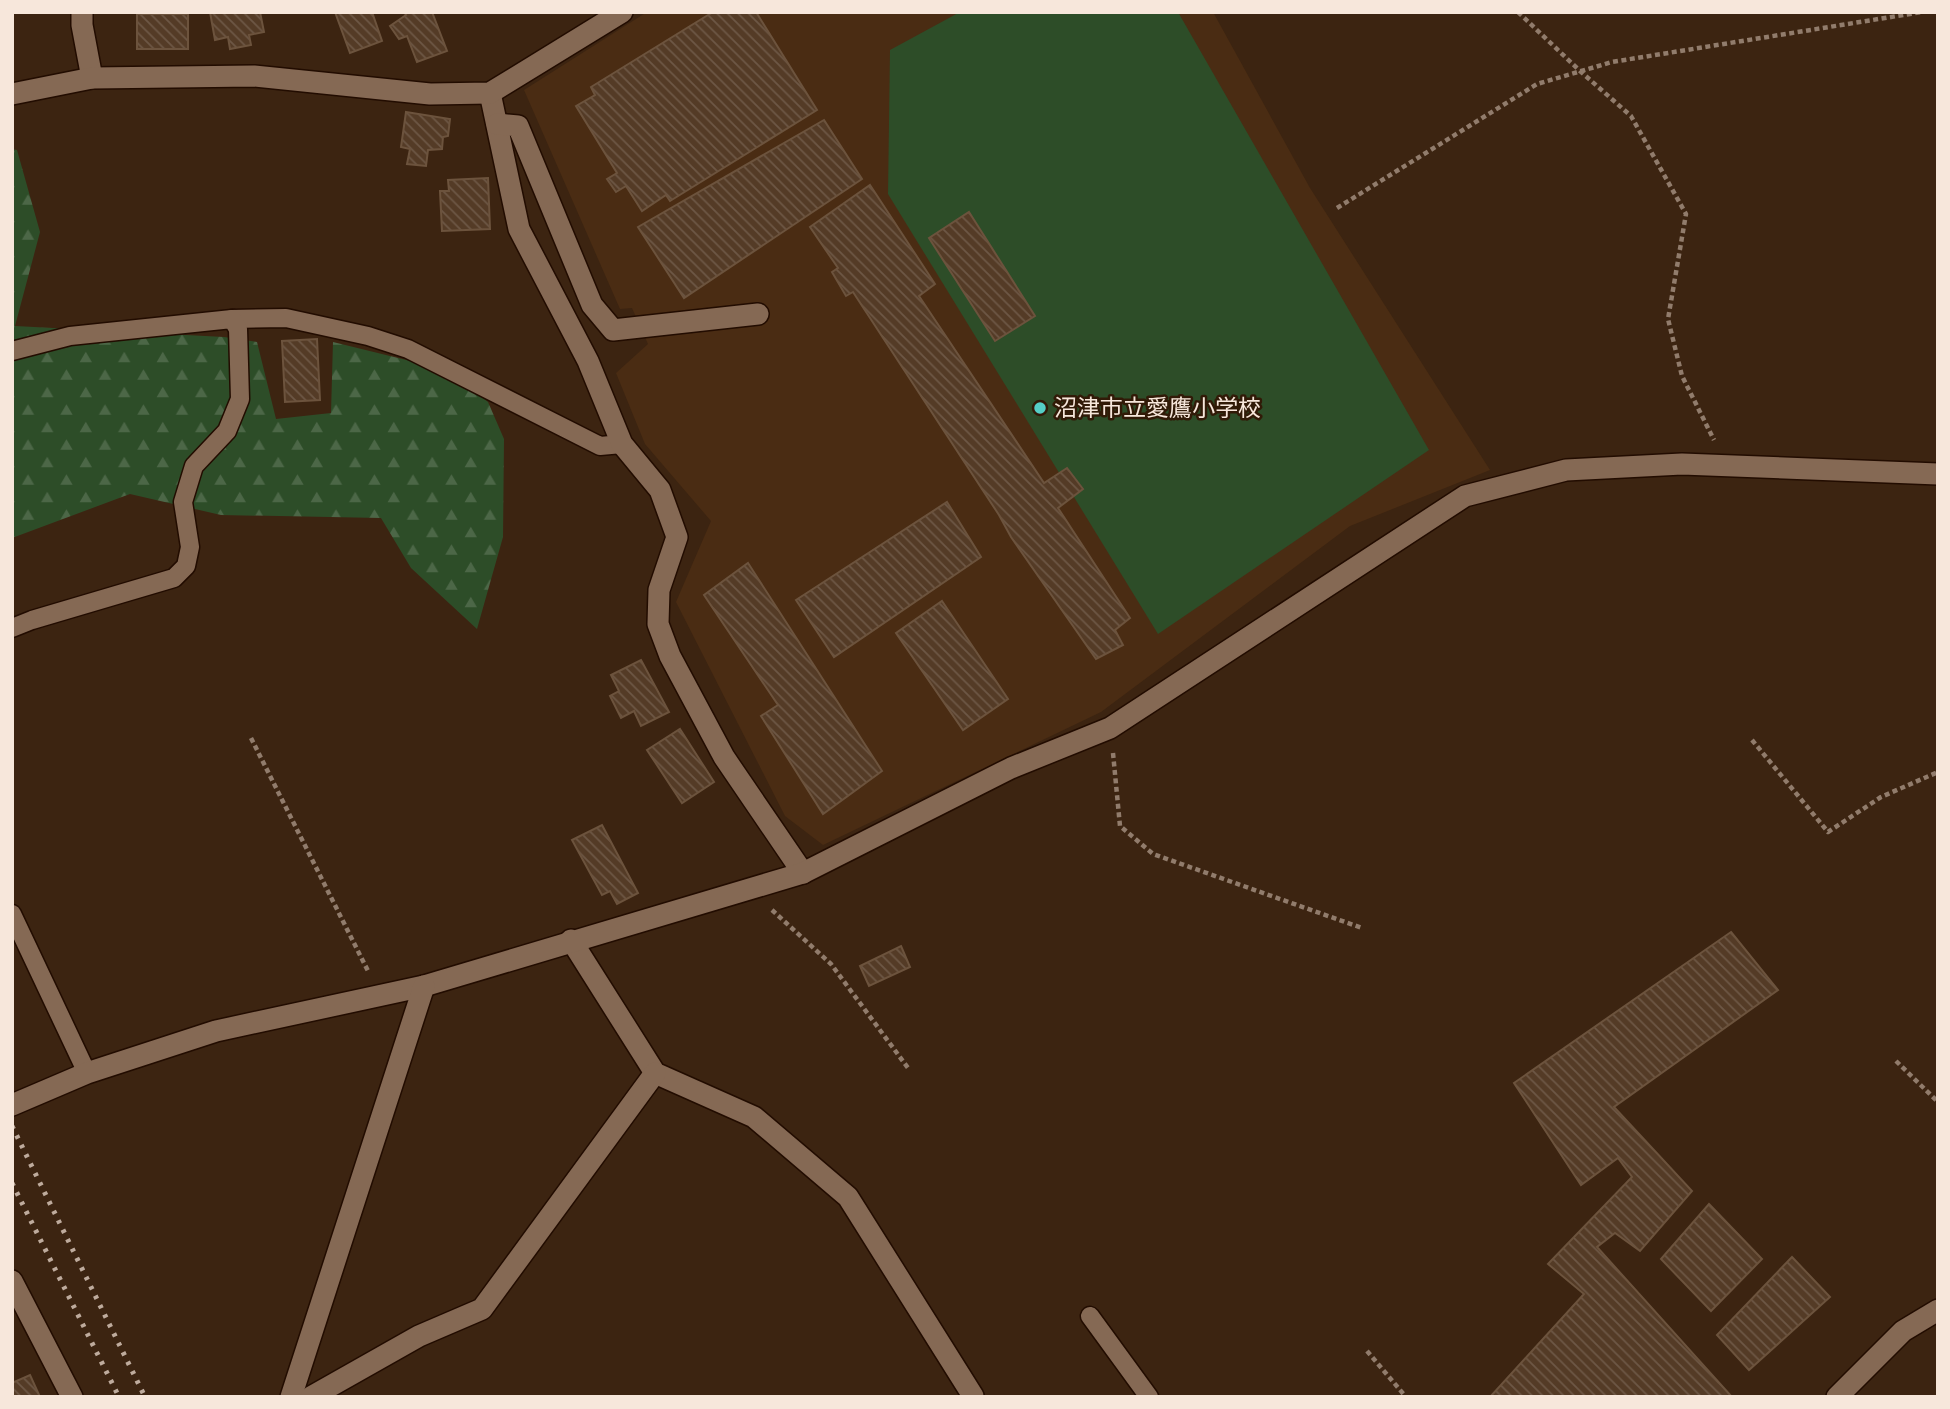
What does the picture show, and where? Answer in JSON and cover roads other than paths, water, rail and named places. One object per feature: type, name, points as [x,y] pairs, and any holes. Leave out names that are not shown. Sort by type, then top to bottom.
[{"type":"street","points":[[82,12],[92,78]]},
{"type":"street","points":[[12,94],[92,78],[254,76],[430,94],[490,93],[622,12]]},
{"type":"street","points":[[490,93],[519,229],[588,361],[622,444],[660,490],[677,537],[659,590],[658,624],[670,656],[724,757],[803,873]]},
{"type":"street","points":[[496,124],[518,126],[592,305],[613,330],[758,314]]},
{"type":"street","points":[[12,1105],[80,1076],[216,1031],[424,986],[803,873],[1011,768],[1110,728],[1465,496],[1566,470],[1682,464],[1938,474]]},
{"type":"street","points":[[571,940],[655,1073],[754,1117],[848,1197],[973,1396]]},
{"type":"street","points":[[291,1397],[424,986]]},
{"type":"street","points":[[311,1397],[419,1336],[482,1309],[655,1073]]},
{"type":"street","points":[[12,1281],[72,1397]]},
{"type":"street","points":[[1837,1397],[1903,1331],[1938,1310]]},
{"type":"lane","points":[[12,351],[69,336],[232,319],[286,318],[368,336],[419,354],[600,446],[622,444]]},
{"type":"lane","points":[[12,628],[174,578],[186,566],[190,547],[183,502],[194,466],[227,431],[240,399],[237,329],[232,319]]},
{"type":"lane","points":[[12,914],[80,1076]]},
{"type":"lane","points":[[1090,1316],[1149,1397]]},
{"type":"railway","points":[[12,1126],[145,1397]]},
{"type":"railway","points":[[12,1183],[119,1397]]},
{"type":"place","name":"沼津市立愛鷹小学校","points":[[1040,408]]}]
